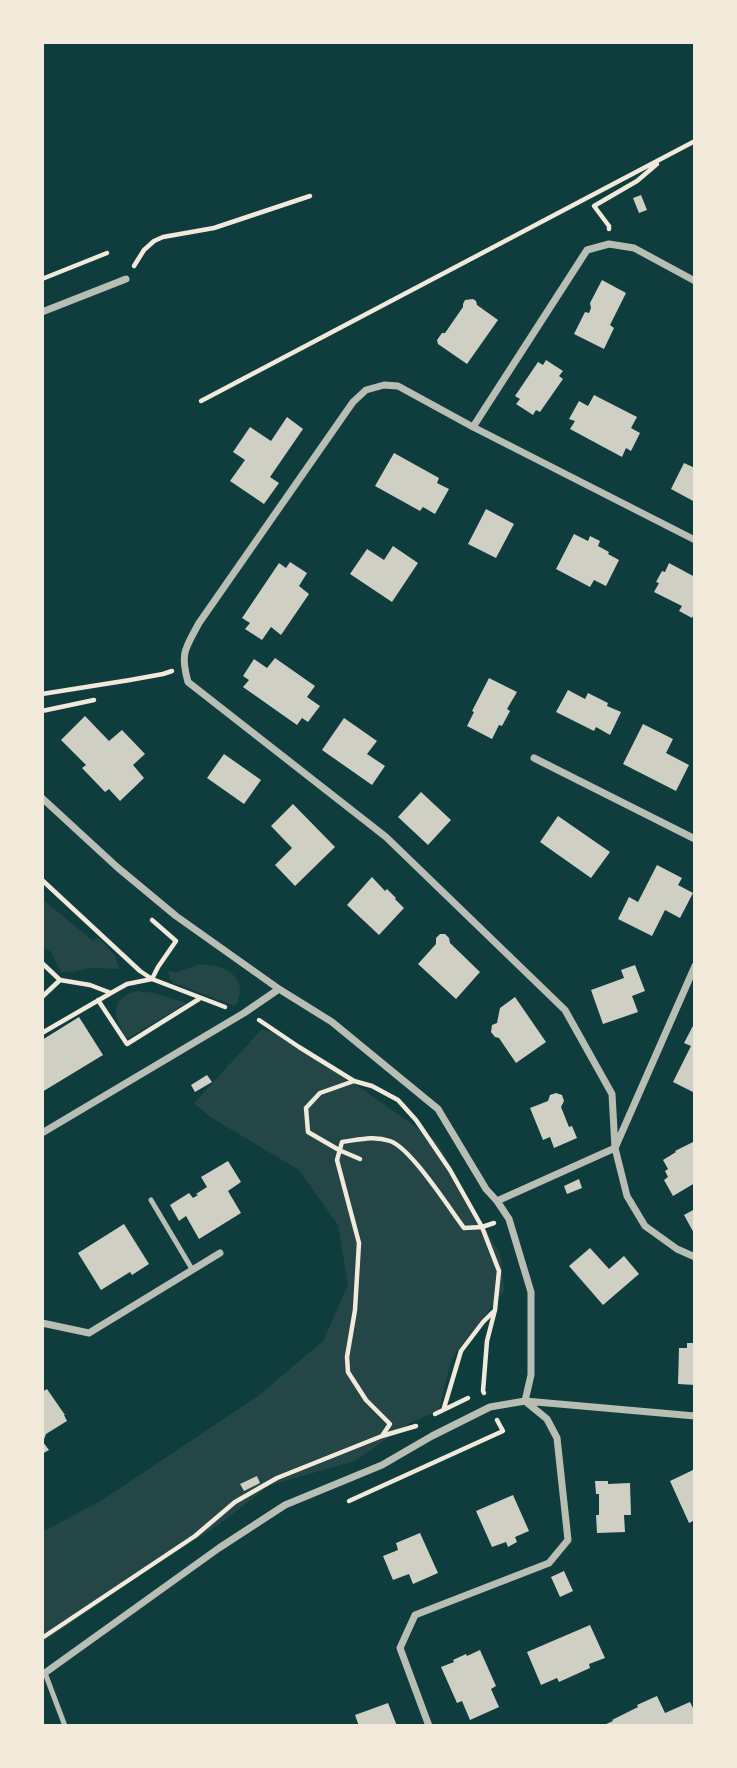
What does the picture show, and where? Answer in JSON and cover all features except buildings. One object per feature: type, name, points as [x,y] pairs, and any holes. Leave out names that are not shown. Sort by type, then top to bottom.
[{"type":"street","points":[[473,427],[587,250],[609,244],[634,248],[695,281]]},
{"type":"street","points":[[42,312],[126,279]]},
{"type":"street","points":[[695,540],[398,386],[384,385],[366,390],[353,402],[199,623],[184,650],[188,682],[386,837],[565,1010],[611,1094],[615,1148],[627,1196],[645,1226],[677,1249],[695,1257]]},
{"type":"street","points":[[534,758],[695,839]]},
{"type":"street","points":[[42,797],[117,867],[176,916],[279,989],[332,1022],[438,1109],[486,1189],[509,1219],[531,1292],[531,1376],[525,1401]]},
{"type":"street","points":[[497,1201],[615,1148],[695,966]]},
{"type":"street","points":[[42,1133],[244,1013],[279,989]]},
{"type":"street","points":[[42,1323],[89,1332],[220,1253]]},
{"type":"street","points":[[429,1726],[400,1648],[415,1615],[549,1563],[568,1541],[557,1438],[548,1419],[525,1401]]},
{"type":"street","points":[[44,1674],[219,1548],[285,1505],[382,1465],[432,1436],[491,1407],[525,1401],[695,1416]]},
{"type":"lane","points":[[151,1200],[192,1269]]},
{"type":"lane","points":[[44,1674],[65,1726]]},
{"type":"path","points":[[201,401],[695,141]]},
{"type":"path","points":[[609,244],[609,226],[594,206],[637,181],[666,157]]},
{"type":"path","points":[[126,279],[144,250],[154,241],[214,228],[310,196]]},
{"type":"path","points":[[42,279],[107,253]]},
{"type":"path","points":[[42,694],[163,674],[184,666]]},
{"type":"path","points":[[42,711],[94,700]]},
{"type":"path","points":[[42,880],[140,971],[152,979],[199,998],[127,1044],[98,1000]]},
{"type":"path","points":[[145,913],[176,941],[152,979]]},
{"type":"path","points":[[42,963],[60,980],[90,985],[111,993]]},
{"type":"path","points":[[42,1033],[127,984],[152,979]]},
{"type":"path","points":[[42,998],[60,980]]},
{"type":"path","points":[[244,1013],[263,1022],[361,1084],[372,1086],[398,1100],[416,1119],[450,1170],[482,1227],[499,1271],[495,1310],[487,1341],[483,1391],[503,1431],[349,1501]]},
{"type":"path","points":[[354,1080],[320,1093],[306,1108],[308,1132],[360,1159]]},
{"type":"path","points":[[382,1436],[390,1424],[366,1400],[348,1372],[347,1357],[355,1310],[359,1243],[337,1160],[342,1142],[370,1137],[392,1141],[409,1155],[426,1175],[464,1228],[482,1227],[509,1219]]},
{"type":"path","points":[[471,1396],[444,1409],[461,1351],[495,1310]]},
{"type":"shaded area","points":[[42,899],[93,941],[98,937],[115,955],[119,969],[91,968],[61,972],[51,952],[42,946]]},
{"type":"shaded area","points":[[198,965],[217,966],[232,974],[240,987],[235,1006],[174,983],[170,979],[168,971],[176,972]]},
{"type":"shaded area","points":[[138,991],[187,1003],[127,1039],[116,1017],[116,1010],[122,999]]},
{"type":"shaded area","points":[[262,1029],[293,1040],[437,1142],[501,1256],[504,1291],[452,1358],[439,1410],[410,1423],[355,1461],[270,1485],[217,1526],[42,1643],[42,1532],[104,1499],[258,1396],[323,1341],[348,1285],[338,1225],[299,1170],[209,1116],[194,1103]]}]
